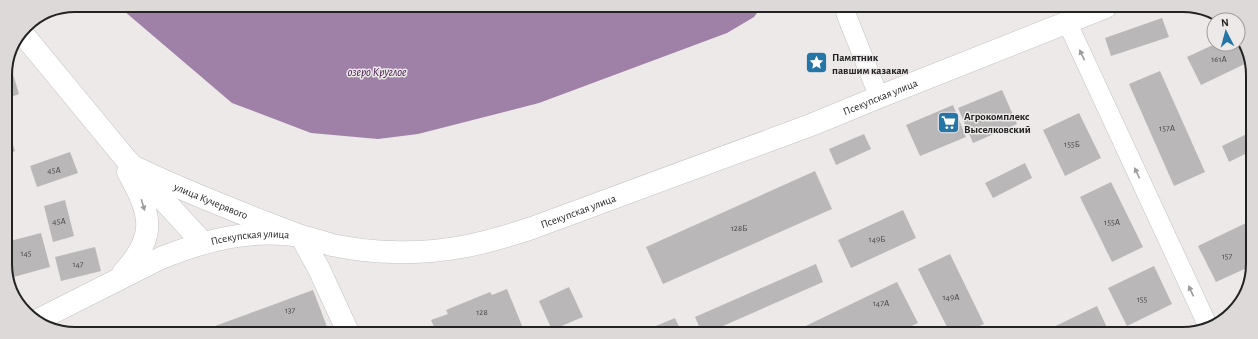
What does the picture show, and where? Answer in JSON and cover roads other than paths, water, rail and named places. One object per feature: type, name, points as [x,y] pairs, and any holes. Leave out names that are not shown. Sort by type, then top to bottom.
[{"type":"street","points":[[846,12],[879,97]]},
{"type":"street","name":"Псекупская улица","points":[[42,318],[161,258],[203,243],[228,237],[255,234],[282,234],[301,236],[333,245],[371,251],[411,253],[467,247],[496,240],[811,125],[1093,12]]},
{"type":"street","points":[[1067,22],[1206,322]]},
{"type":"street","name":"улица Кучерявого","points":[[25,37],[114,145],[203,243]]},
{"type":"street","name":"улица Кучерявого","points":[[114,145],[139,192],[144,204],[147,221],[143,248],[118,279]]},
{"type":"street","name":"улица Кучерявого","points":[[134,167],[174,186],[301,236]]},
{"type":"street","points":[[301,236],[319,269],[346,327]]},
{"type":"water","name":"озеро Круглое","points":[[125,12],[758,12],[754,17],[727,33],[539,103],[418,134],[378,139],[311,133],[232,103]]},
{"type":"place","name":"Памятник павшим казакам","points":[[817,63]]},
{"type":"place","name":"Агрокомплекс Выселковский","points":[[948,122]]}]
